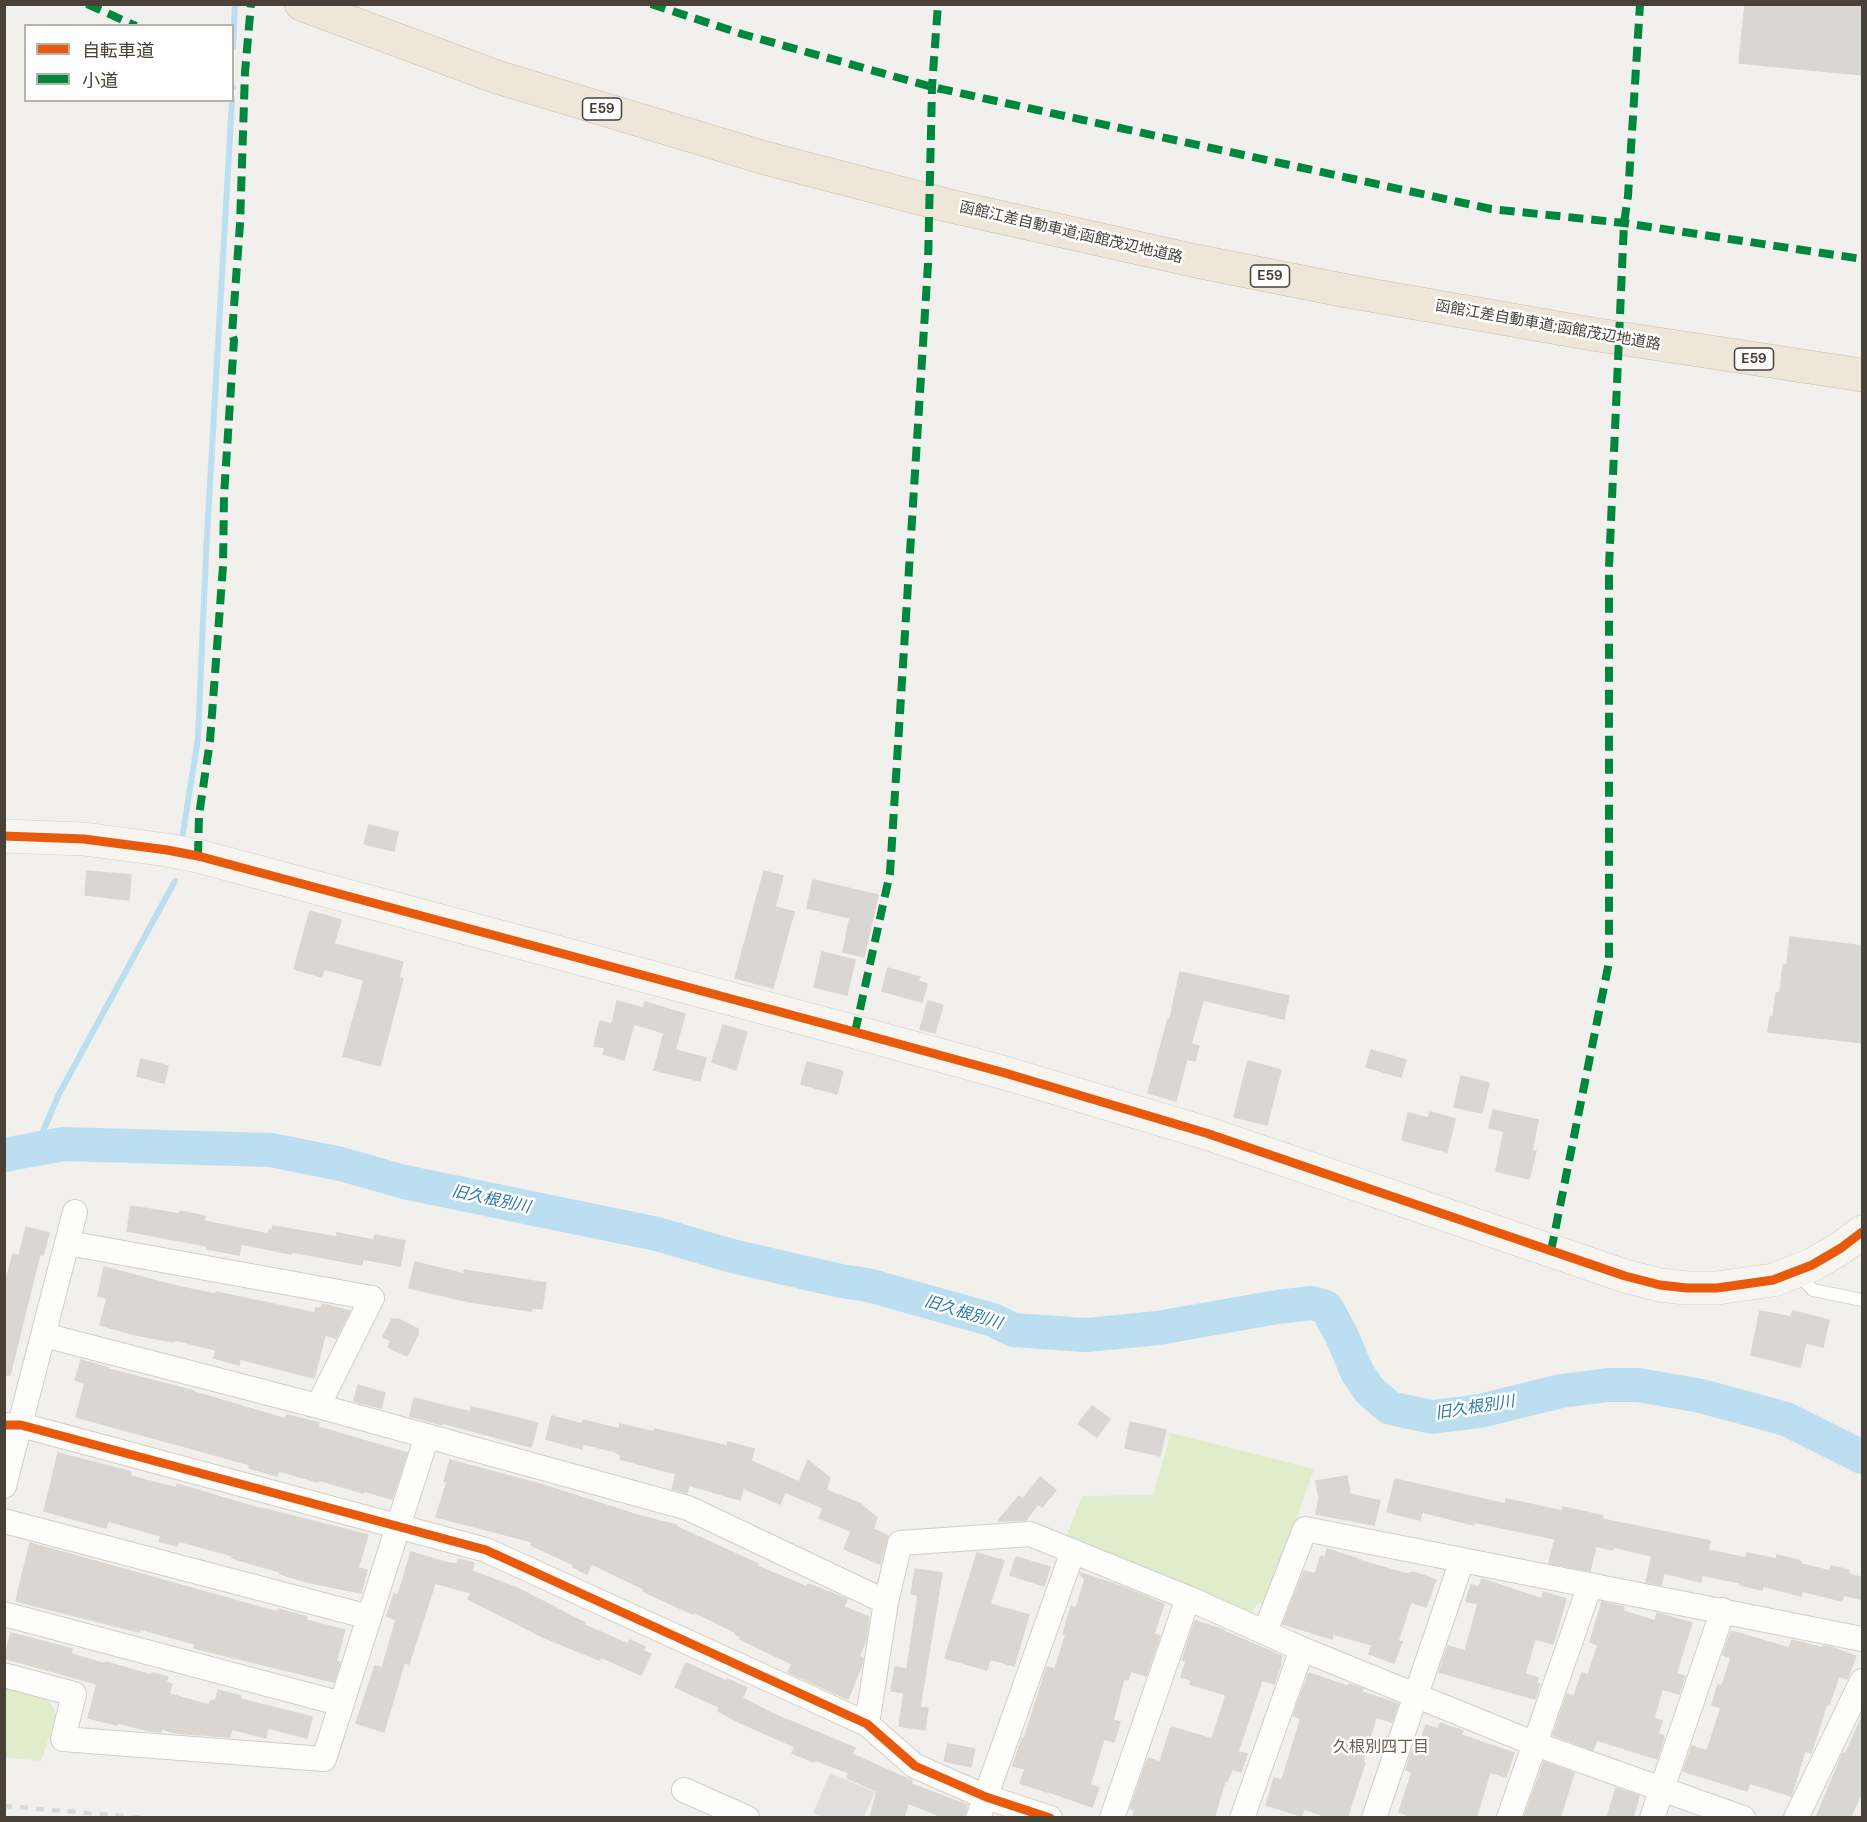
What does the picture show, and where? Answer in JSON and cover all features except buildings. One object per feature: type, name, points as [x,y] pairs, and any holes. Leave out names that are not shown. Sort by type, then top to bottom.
[{"type":"highway","name":"函館江差自動車道;函館茂辺地道路","points":[[302,4],[497,77],[765,158],[950,206],[1196,261],[1347,291],[1592,334],[1863,375]]},
{"type":"street","points":[[4,836],[84,839],[198,856],[786,1013],[1005,1073],[1206,1133],[1625,1276],[1660,1285],[1717,1288],[1773,1280],[1812,1265],[1863,1232]]},
{"type":"street","points":[[4,1486],[13,1425],[44,1335],[75,1212]]},
{"type":"street","points":[[68,1243],[372,1298],[318,1406]]},
{"type":"street","points":[[44,1335],[318,1406],[688,1508],[886,1602]]},
{"type":"street","points":[[13,1425],[486,1550],[867,1724],[915,1766],[982,1807],[1050,1818]]},
{"type":"street","points":[[4,1675],[74,1694],[63,1739],[324,1759],[427,1436]]},
{"type":"street","points":[[4,1521],[369,1617]]},
{"type":"street","points":[[1265,1632],[1305,1529],[1863,1639]]},
{"type":"street","points":[[867,1724],[886,1602],[900,1543],[1030,1534],[1535,1744],[1743,1818]]},
{"type":"street","points":[[982,1807],[1073,1551]]},
{"type":"street","points":[[1374,1818],[1462,1560]]},
{"type":"street","points":[[1509,1818],[1590,1585]]},
{"type":"street","points":[[1112,1818],[1188,1598]]},
{"type":"street","points":[[1652,1818],[1723,1610]]},
{"type":"street","points":[[4,1614],[342,1704]]},
{"type":"street","points":[[1242,1818],[1302,1649]]},
{"type":"street","points":[[1796,1818],[1863,1681]]},
{"type":"street","points":[[684,1790],[747,1818]]},
{"type":"lane","points":[[1795,1271],[1813,1290],[1863,1300]]},
{"type":"green space","points":[[1171,1433],[1314,1469],[1266,1605],[1258,1603],[1251,1614],[1066,1537],[1082,1496],[1153,1495]]},
{"type":"green space","points":[[4,1687],[48,1699],[57,1714],[41,1761],[5,1757]]},
{"type":"shaded area","points":[[830,1773],[875,1792],[864,1817],[824,1817],[813,1813]]},
{"type":"waterway","points":[[234,26],[235,4]]},
{"type":"waterway","points":[[183,833],[198,738],[206,554],[232,102]]},
{"type":"waterway","points":[[35,1150],[59,1094],[175,881]]},
{"type":"waterway","name":"旧久根別川","points":[[4,1155],[63,1144],[271,1150],[341,1164],[404,1182],[657,1234],[732,1256],[868,1285],[993,1320],[1013,1330],[1086,1335],[1158,1328],[1312,1303],[1326,1307],[1341,1334],[1357,1372],[1370,1391],[1390,1408],[1432,1417],[1480,1411],[1561,1391],[1608,1385],[1638,1385],[1701,1396],[1786,1419],[1862,1457]]},
{"type":"railway","points":[[4,1806],[148,1818]]},
{"type":"marked path","points":[[87,4],[132,24]]},
{"type":"marked path","points":[[198,856],[199,815],[210,741],[223,566],[224,496],[240,224],[245,72],[251,4]]},
{"type":"marked path","points":[[651,4],[742,34],[932,87],[1491,209],[1624,223],[1862,259]]},
{"type":"marked path","points":[[855,1032],[890,873],[928,264],[932,87],[938,4]]},
{"type":"marked path","points":[[1551,1251],[1609,962],[1609,567],[1624,223],[1628,196],[1640,4]]},
{"type":"cycle path","points":[[4,836],[84,839],[198,856],[855,1032],[1005,1073],[1206,1133],[1625,1276],[1660,1285],[1717,1288],[1773,1280],[1812,1265],[1862,1232]]},
{"type":"cycle path","points":[[4,1425],[21,1425],[486,1550],[867,1724],[915,1766],[986,1797],[1050,1818]]},
{"type":"district","name":"久根別四丁目","points":[[1381,1748]]}]
